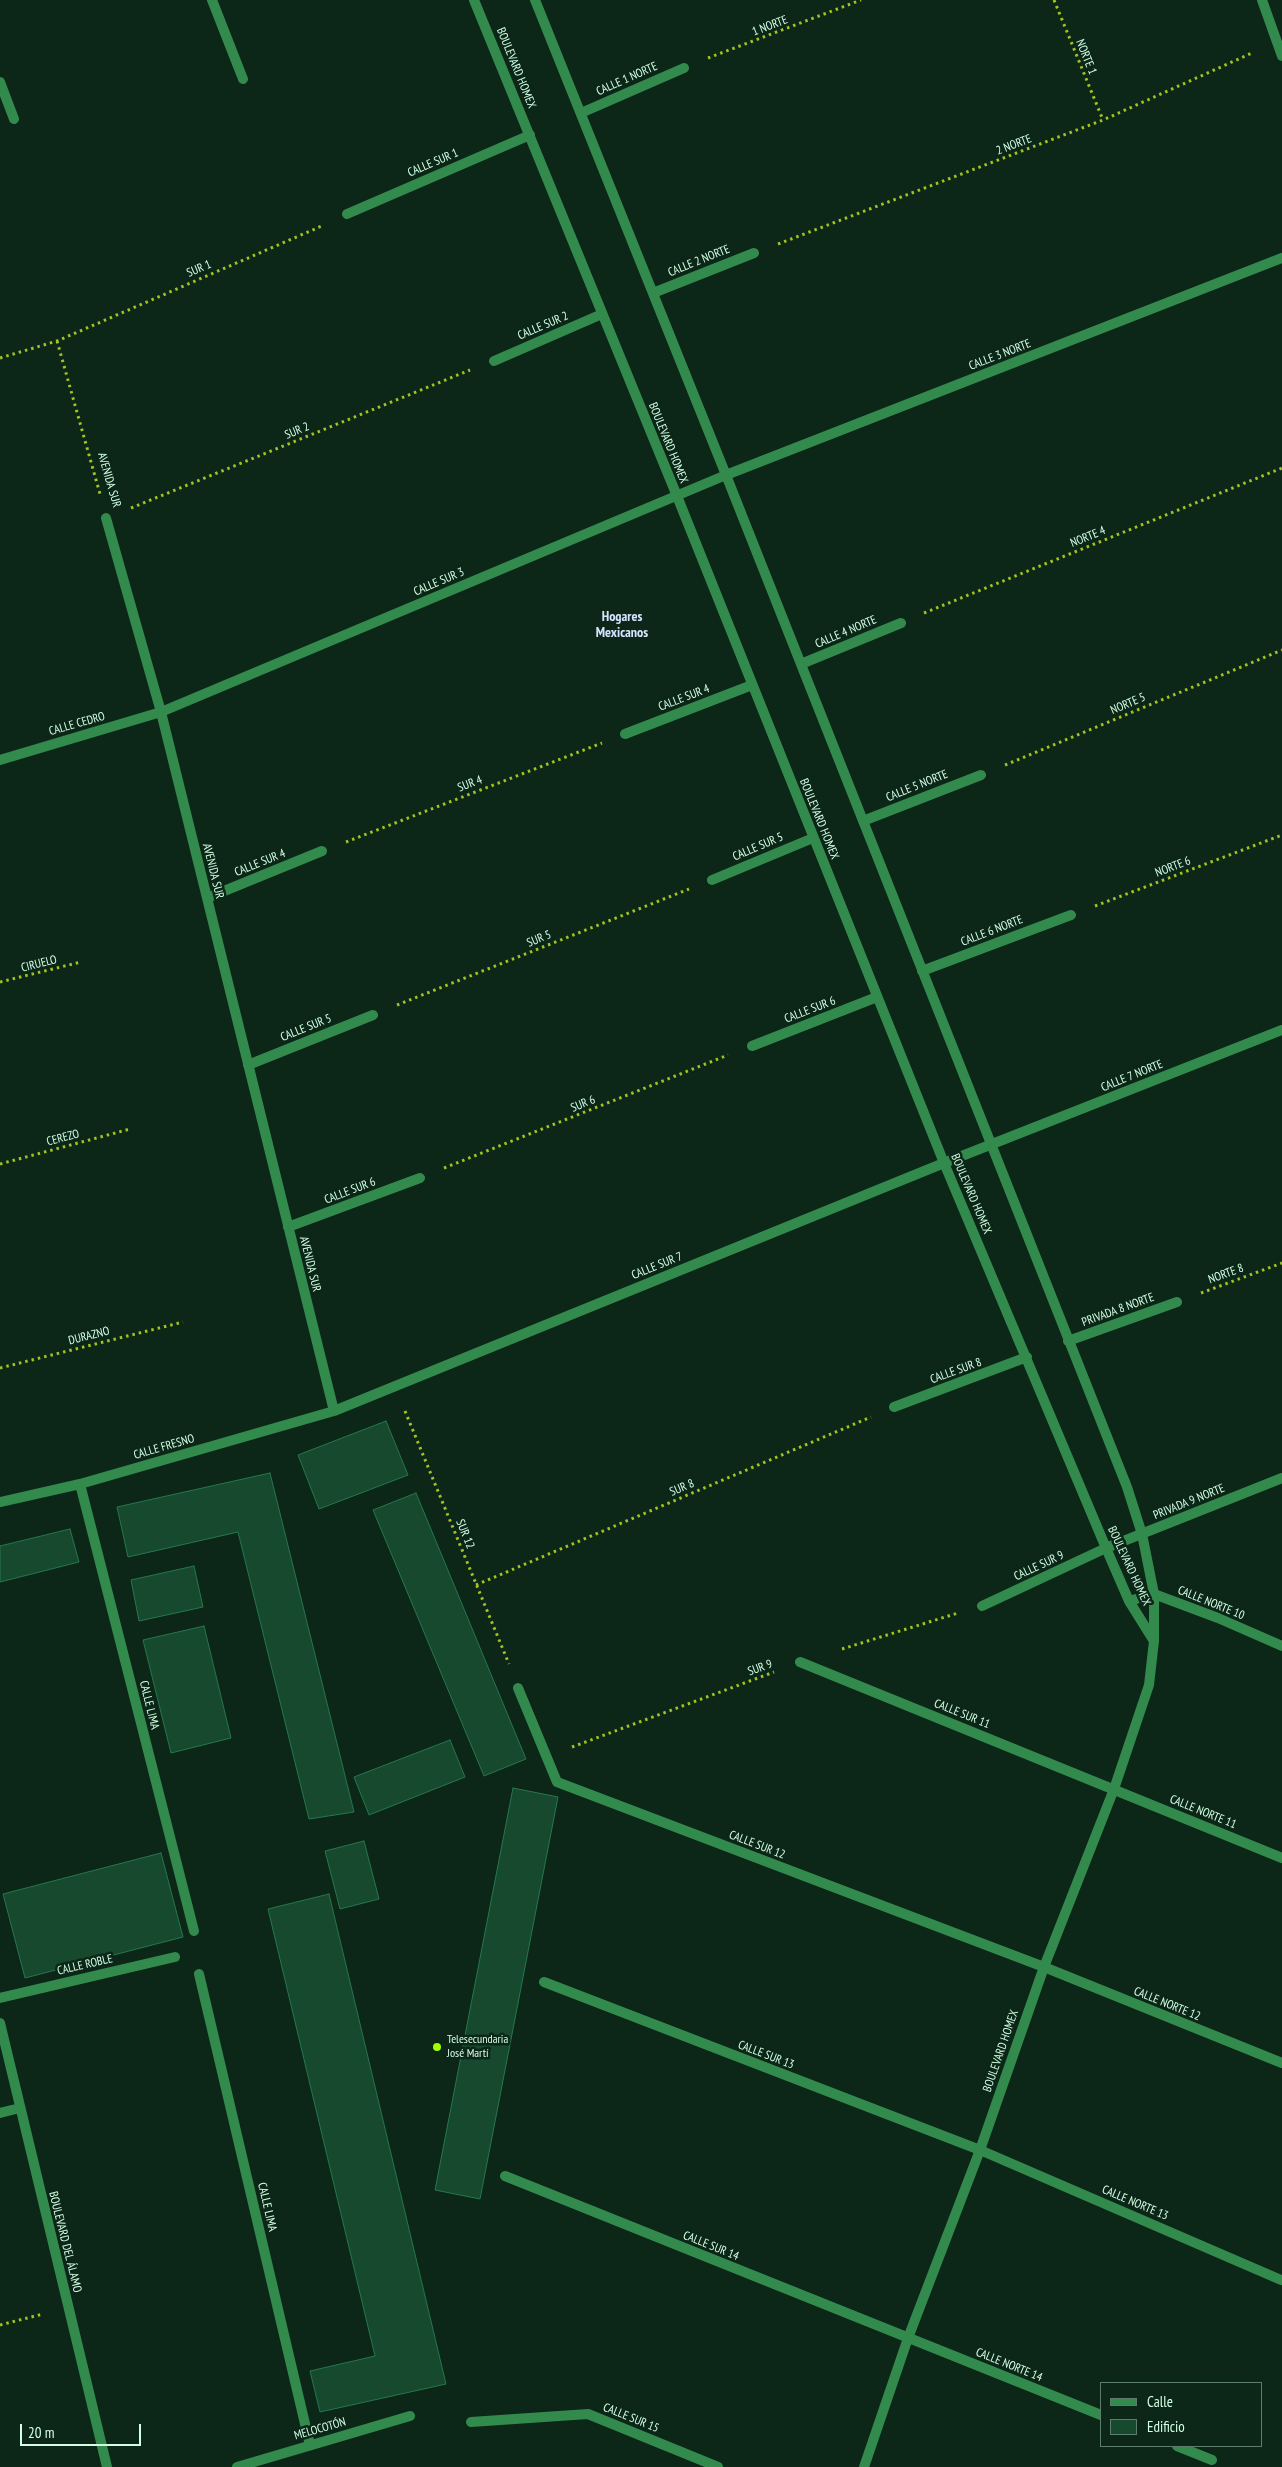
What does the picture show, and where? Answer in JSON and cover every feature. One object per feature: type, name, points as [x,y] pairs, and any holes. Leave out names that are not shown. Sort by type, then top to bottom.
[{"type":"street","points":[[212,0],[243,79]]},
{"type":"street","name":"BOULEVARD HOMEX","points":[[474,0],[677,496],[944,1163],[1129,1601],[1154,1641]]},
{"type":"street","name":"BOULEVARD HOMEX","points":[[535,0],[726,475],[990,1146],[1127,1487],[1142,1534],[1154,1594],[1154,1641],[1149,1686],[1114,1789],[1044,1967],[980,2150],[908,2338],[864,2467]]},
{"type":"street","points":[[1262,0],[1282,56]]},
{"type":"street","name":"CALLE 1 NORTE","points":[[581,113],[684,68]]},
{"type":"street","points":[[0,82],[14,119]]},
{"type":"street","name":"CALLE SUR 1","points":[[347,214],[530,135]]},
{"type":"street","name":"CALLE 2 NORTE","points":[[653,293],[754,253]]},
{"type":"street","name":"CALLE 3 NORTE","points":[[726,475],[1282,258]]},
{"type":"street","name":"CALLE SUR 2","points":[[494,361],[602,314]]},
{"type":"street","name":"CALLE SUR 3","points":[[160,712],[726,475]]},
{"type":"street","name":"AVENIDA SUR","points":[[106,518],[160,712],[334,1411]]},
{"type":"street","name":"CALLE 4 NORTE","points":[[801,664],[901,623]]},
{"type":"street","name":"CALLE SUR 4","points":[[625,734],[752,685]]},
{"type":"street","name":"CALLE CEDRO","points":[[0,760],[160,712]]},
{"type":"street","name":"CALLE 5 NORTE","points":[[863,821],[981,775]]},
{"type":"street","name":"CALLE SUR 5","points":[[712,880],[813,838]]},
{"type":"street","name":"CALLE SUR 4","points":[[206,898],[322,851]]},
{"type":"street","name":"CALLE 6 NORTE","points":[[922,971],[1071,915]]},
{"type":"street","name":"CALLE SUR 6","points":[[752,1046],[877,997]]},
{"type":"street","name":"CALLE SUR 5","points":[[248,1065],[373,1014]]},
{"type":"street","name":"CALLE 7 NORTE","points":[[990,1146],[1282,1030]]},
{"type":"street","name":"CALLE SUR 7","points":[[334,1411],[990,1146]]},
{"type":"street","name":"CALLE SUR 6","points":[[288,1227],[420,1178]]},
{"type":"street","name":"PRIVADA 8 NORTE","points":[[1068,1341],[1177,1302]]},
{"type":"street","name":"CALLE SUR 8","points":[[894,1407],[1027,1358]]},
{"type":"street","name":"CALLE FRESNO","points":[[0,1502],[80,1484],[334,1411]]},
{"type":"street","name":"PRIVADA 9 NORTE","points":[[1106,1548],[1282,1478]]},
{"type":"street","name":"CALLE LIMA","points":[[80,1484],[194,1931]]},
{"type":"street","name":"CALLE SUR 9","points":[[982,1606],[1106,1548]]},
{"type":"street","points":[[1129,1601],[1154,1594]]},
{"type":"street","name":"CALLE NORTE 10","points":[[1154,1594],[1218,1618],[1282,1646]]},
{"type":"street","name":"CALLE SUR 11","points":[[800,1662],[1114,1789]]},
{"type":"street","name":"CALLE SUR 12","points":[[518,1688],[557,1782],[1044,1967]]},
{"type":"street","name":"CALLE NORTE 11","points":[[1114,1789],[1282,1858]]},
{"type":"street","name":"CALLE ROBLE","points":[[0,1998],[175,1957]]},
{"type":"street","name":"CALLE NORTE 12","points":[[1044,1967],[1282,2063]]},
{"type":"street","name":"CALLE LIMA","points":[[199,1974],[310,2445]]},
{"type":"street","name":"CALLE SUR 13","points":[[544,1982],[980,2150]]},
{"type":"street","name":"BOULEVARD DEL ÁLAMO","points":[[0,2023],[107,2467]]},
{"type":"street","points":[[0,2113],[20,2108]]},
{"type":"street","name":"CALLE NORTE 13","points":[[980,2150],[1281,2280]]},
{"type":"street","name":"CALLE SUR 14","points":[[505,2176],[908,2338]]},
{"type":"street","name":"CALLE NORTE 14","points":[[908,2338],[1100,2415]]},
{"type":"street","name":"CALLE SUR 15","points":[[471,2422],[588,2414],[718,2467]]},
{"type":"street","name":"MELOCOTÓN","points":[[236,2467],[410,2416]]},
{"type":"street","points":[[1180,2447],[1212,2460]]},
{"type":"path","name":"1 NORTE","points":[[684,68],[861,0]]},
{"type":"path","name":"NORTE 1","points":[[1054,0],[1103,120]]},
{"type":"path","name":"2 NORTE","points":[[754,253],[1103,120],[1277,42]]},
{"type":"path","name":"SUR 1","points":[[0,358],[57,340],[347,214]]},
{"type":"path","name":"AVENIDA SUR","points":[[57,340],[106,518]]},
{"type":"path","name":"SUR 2","points":[[106,518],[494,361]]},
{"type":"path","name":"NORTE 4","points":[[901,623],[1282,468]]},
{"type":"path","name":"NORTE 5","points":[[981,775],[1282,650]]},
{"type":"path","name":"SUR 4","points":[[322,851],[625,734]]},
{"type":"path","name":"NORTE 6","points":[[1071,915],[1282,835]]},
{"type":"path","name":"SUR 5","points":[[373,1014],[712,880]]},
{"type":"path","name":"CIRUELO","points":[[0,982],[81,962]]},
{"type":"path","name":"SUR 6","points":[[420,1178],[752,1046]]},
{"type":"path","name":"CEREZO","points":[[0,1164],[130,1129]]},
{"type":"path","name":"NORTE 8","points":[[1177,1302],[1282,1262]]},
{"type":"path","name":"DURAZNO","points":[[0,1368],[183,1322]]},
{"type":"path","name":"SUR 12","points":[[394,1386],[518,1688]]},
{"type":"path","name":"SUR 8","points":[[476,1585],[894,1407]]},
{"type":"path","name":"SUR 9","points":[[547,1756],[800,1662],[982,1606]]},
{"type":"path","points":[[0,2325],[68,2306]]},
{"type":"building","points":[[386,1421],[408,1475],[319,1509],[298,1455]]},
{"type":"building","points":[[270,1473],[354,1812],[309,1819],[238,1532],[128,1557],[117,1507]]},
{"type":"building","points":[[416,1493],[526,1759],[484,1776],[373,1510]]},
{"type":"building","points":[[70,1529],[79,1562],[0,1582],[0,1546]]},
{"type":"building","points":[[194,1566],[203,1607],[139,1621],[131,1580]]},
{"type":"building","points":[[204,1626],[231,1738],[171,1753],[143,1640]]},
{"type":"building","points":[[450,1740],[465,1777],[369,1815],[354,1777]]},
{"type":"building","points":[[513,1788],[558,1797],[480,2199],[435,2190]]},
{"type":"building","points":[[364,1841],[379,1899],[340,1909],[325,1851]]},
{"type":"building","points":[[161,1853],[183,1937],[25,1978],[3,1894]]},
{"type":"building","points":[[329,1894],[446,2384],[320,2412],[310,2371],[375,2356],[268,1909]]},
{"type":"place","name":"Telesecundaria José Martí","points":[[437,2047]]},
{"type":"district","name":"Hogares Mexicanos","points":[[622,626]]}]
